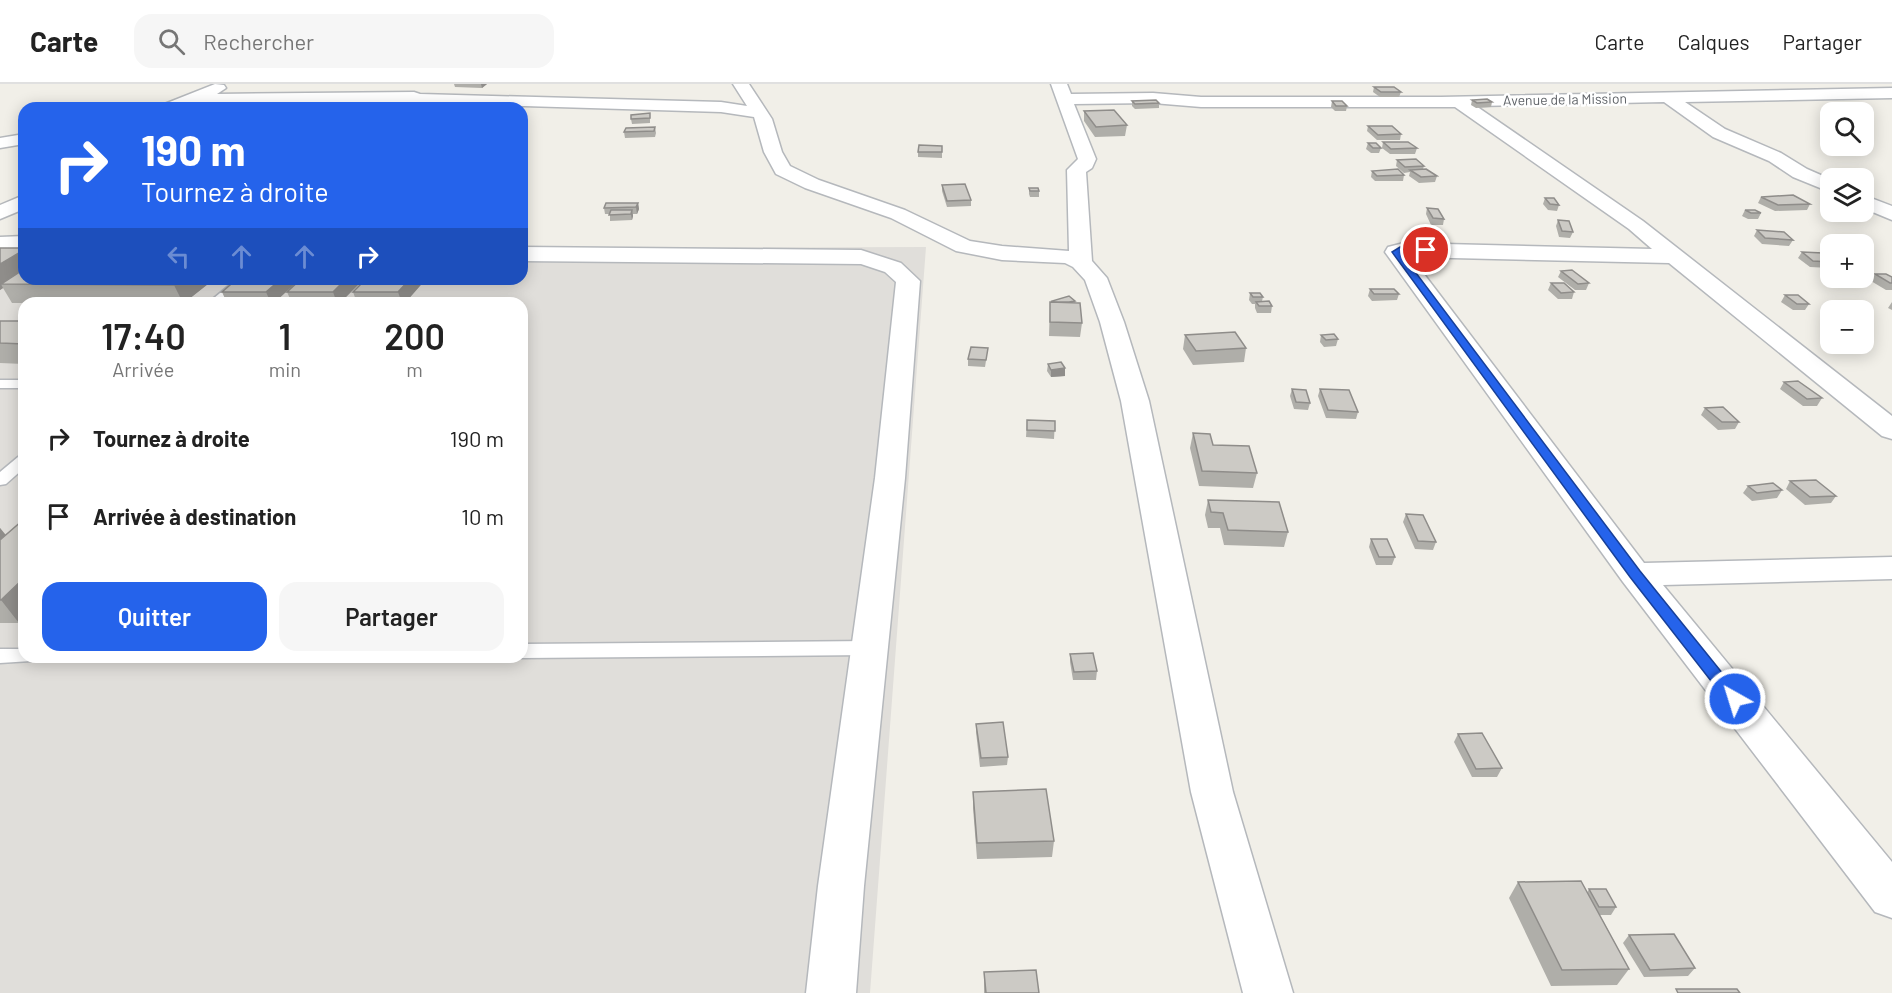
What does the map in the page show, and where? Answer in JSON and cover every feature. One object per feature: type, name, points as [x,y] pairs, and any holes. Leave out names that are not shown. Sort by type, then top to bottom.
[{"type":"street","points":[[184,102],[225,84]]},
{"type":"street","points":[[741,84],[764,119],[773,152],[783,170],[812,184],[898,214],[964,246],[1002,253],[1068,258],[1081,262],[1096,278],[1113,322],[1135,401],[1212,792],[1268,993]]},
{"type":"street","points":[[1262,84],[1275,102]]},
{"type":"street","points":[[1862,84],[1889,94]]},
{"type":"street","points":[[610,104],[700,91]]},
{"type":"street","points":[[1062,91],[1087,159],[1085,164],[1076,170],[1081,262]]},
{"type":"street","name":"Avenue de la Mission","points":[[1062,91],[1201,102],[1458,101],[1889,94]]},
{"type":"street","points":[[197,97],[228,100],[264,97],[416,97],[728,107],[760,113]]},
{"type":"street","points":[[1667,97],[1719,133],[1775,157],[1800,173],[1820,182]]},
{"type":"street","points":[[1458,101],[1636,225],[1892,430]]},
{"type":"street","points":[[0,143],[18,140]]},
{"type":"street","points":[[0,213],[18,204]]},
{"type":"street","points":[[1874,206],[1892,214]]},
{"type":"street","points":[[0,243],[18,242]]},
{"type":"street","points":[[1675,256],[1404,250],[1396,252],[1635,574],[1892,897]]},
{"type":"street","points":[[528,254],[861,257],[878,261],[901,271],[908,280],[890,478],[841,886],[831,993]]},
{"type":"street","points":[[0,258],[18,258]]},
{"type":"street","points":[[1635,574],[1892,568]]},
{"type":"lane","points":[[222,297],[238,285]]},
{"type":"lane","points":[[0,384],[18,384]]},
{"type":"lane","points":[[0,480],[18,465]]},
{"type":"lane","points":[[528,651],[869,648]]},
{"type":"lane","points":[[0,656],[18,656]]},
{"type":"shaded area","points":[[926,247],[870,993],[0,993],[0,249],[18,272],[18,285],[528,285],[528,248]]},
{"type":"building","points":[[1374,87],[1394,87],[1401,92],[1381,92]]},
{"type":"building","points":[[1487,99],[1492,102],[1477,103],[1472,100]]},
{"type":"building","points":[[1156,100],[1159,103],[1135,104],[1132,101]]},
{"type":"building","points":[[1332,101],[1342,101],[1347,106],[1336,106]]},
{"type":"building","points":[[1114,110],[1127,125],[1096,127],[1084,111]]},
{"type":"building","points":[[650,113],[650,118],[631,119],[631,115]]},
{"type":"building","points":[[1368,126],[1392,126],[1401,134],[1378,135]]},
{"type":"building","points":[[655,127],[654,131],[624,132],[626,128]]},
{"type":"building","points":[[1383,142],[1408,142],[1417,148],[1391,149]]},
{"type":"building","points":[[1368,143],[1376,143],[1381,148],[1373,148]]},
{"type":"building","points":[[919,145],[942,146],[942,152],[918,152]]},
{"type":"building","points":[[1416,159],[1424,166],[1405,167],[1397,160]]},
{"type":"building","points":[[1398,169],[1404,175],[1377,176],[1372,171]]},
{"type":"building","points":[[1426,169],[1437,176],[1421,177],[1410,170]]},
{"type":"building","points":[[965,184],[971,200],[947,201],[942,185]]},
{"type":"building","points":[[1029,188],[1038,188],[1039,191],[1030,191]]},
{"type":"building","points":[[1793,195],[1810,204],[1778,205],[1761,197]]},
{"type":"building","points":[[1545,198],[1554,198],[1559,205],[1550,204]]},
{"type":"building","points":[[606,203],[638,203],[636,207],[604,208]]},
{"type":"building","points":[[1427,208],[1438,209],[1444,219],[1433,218]]},
{"type":"building","points":[[611,210],[632,210],[631,214],[609,215]]},
{"type":"building","points":[[1745,210],[1755,210],[1761,213],[1751,213]]},
{"type":"building","points":[[1558,220],[1569,221],[1573,232],[1562,231]]},
{"type":"building","points":[[1757,230],[1784,232],[1793,240],[1765,238]]},
{"type":"building","points":[[0,248],[18,248],[18,254],[0,264]]},
{"type":"building","points":[[1802,252],[1820,253],[1820,261],[1813,261]]},
{"type":"building","points":[[1572,270],[1589,283],[1578,284],[1561,271]]},
{"type":"building","points":[[18,273],[18,284],[1,284]]},
{"type":"building","points":[[1875,274],[1886,274],[1892,277],[1892,283],[1890,283]]},
{"type":"building","points":[[1551,283],[1564,283],[1574,292],[1561,293]]},
{"type":"building","points":[[230,285],[274,285],[266,292],[222,292]]},
{"type":"building","points":[[295,285],[340,285],[333,292],[287,292]]},
{"type":"building","points":[[360,285],[404,285],[398,292],[353,292]]},
{"type":"building","points":[[1370,289],[1394,289],[1399,294],[1374,294]]},
{"type":"building","points":[[1250,293],[1260,293],[1263,297],[1253,297]]},
{"type":"building","points":[[1785,295],[1798,295],[1809,304],[1797,304]]},
{"type":"building","points":[[1069,296],[1075,301],[1052,301]]},
{"type":"building","points":[[1269,301],[1272,306],[1259,306],[1256,302]]},
{"type":"building","points":[[1050,302],[1080,303],[1082,323],[1050,322]]},
{"type":"building","points":[[0,321],[18,321],[18,344],[0,343]]},
{"type":"building","points":[[1235,332],[1246,348],[1196,351],[1185,335]]},
{"type":"building","points":[[1334,334],[1338,339],[1326,340],[1321,335]]},
{"type":"building","points":[[971,347],[988,348],[986,360],[968,359]]},
{"type":"building","points":[[1061,362],[1065,368],[1051,370],[1048,364]]},
{"type":"building","points":[[1798,381],[1822,398],[1807,399],[1784,382]]},
{"type":"building","points":[[1292,389],[1306,390],[1310,403],[1296,402]]},
{"type":"building","points":[[1320,389],[1349,390],[1358,412],[1328,410]]},
{"type":"building","points":[[1723,407],[1739,422],[1722,422],[1705,408]]},
{"type":"building","points":[[1027,420],[1055,421],[1055,431],[1027,430]]},
{"type":"building","points":[[1193,433],[1210,434],[1213,445],[1249,446],[1257,473],[1202,471]]},
{"type":"building","points":[[1816,480],[1836,496],[1810,497],[1790,481]]},
{"type":"building","points":[[1773,483],[1782,490],[1757,493],[1748,486]]},
{"type":"building","points":[[1208,500],[1279,502],[1288,532],[1228,530],[1223,513],[1211,512]]},
{"type":"building","points":[[1406,514],[1423,515],[1436,542],[1418,541]]},
{"type":"building","points":[[18,524],[18,584],[1,600],[0,600],[0,540]]},
{"type":"building","points":[[1371,539],[1387,539],[1395,557],[1379,557]]},
{"type":"building","points":[[1093,653],[1097,671],[1074,672],[1070,654]]},
{"type":"building","points":[[1003,722],[1008,757],[981,758],[976,724]]},
{"type":"building","points":[[1482,733],[1502,768],[1476,769],[1458,734]]},
{"type":"building","points":[[1046,789],[1054,841],[977,843],[973,792]]},
{"type":"building","points":[[1581,881],[1629,969],[1562,970],[1518,882]]},
{"type":"building","points":[[1589,889],[1606,889],[1616,907],[1599,907]]},
{"type":"building","points":[[1674,934],[1695,968],[1650,970],[1629,935]]},
{"type":"building","points":[[1036,970],[1039,993],[986,993],[984,972]]},
{"type":"building","points":[[1676,989],[1737,989],[1740,993],[1678,993]]},
{"type":"route","points":[[1426,250],[1400,250],[1396,254],[1635,574],[1735,699]]}]
